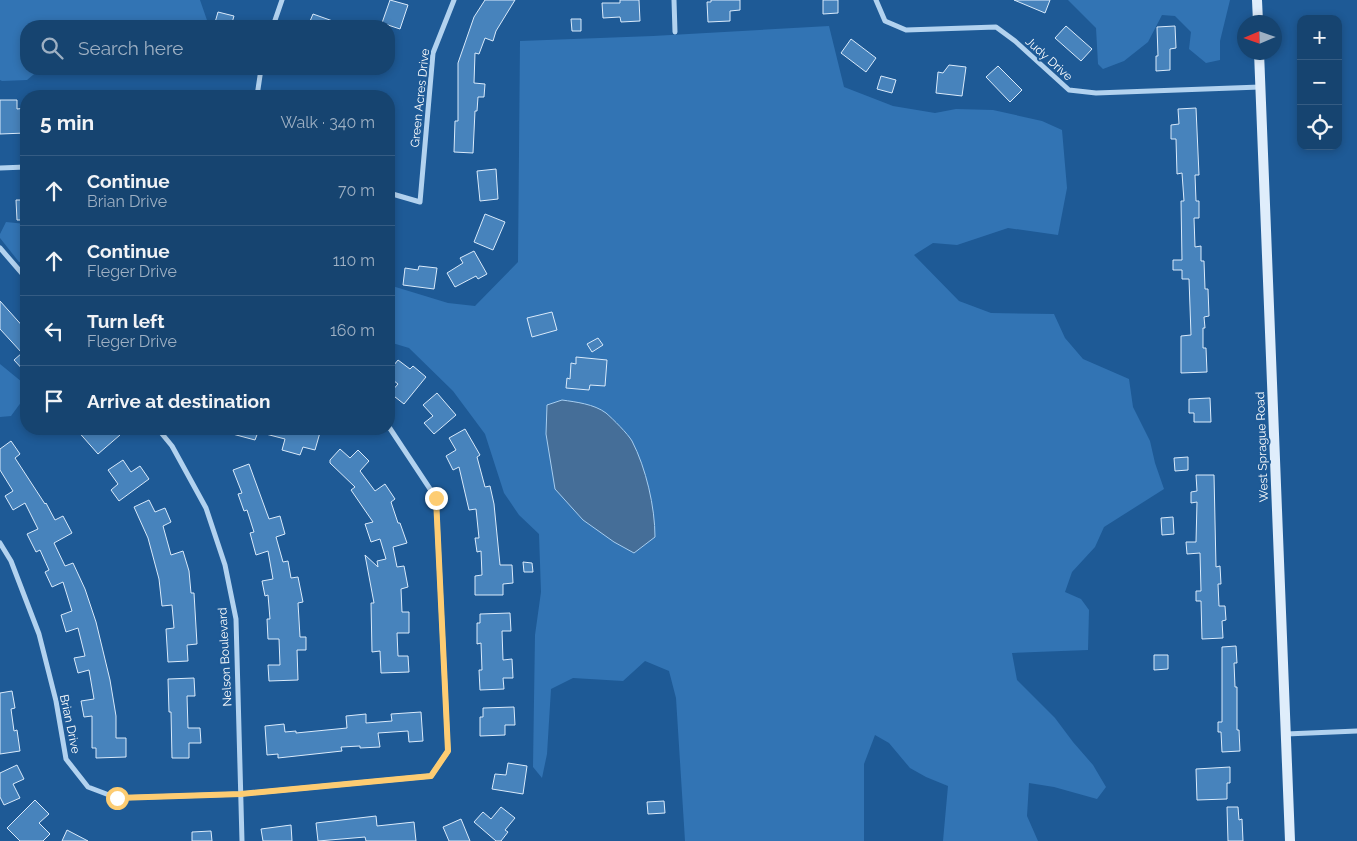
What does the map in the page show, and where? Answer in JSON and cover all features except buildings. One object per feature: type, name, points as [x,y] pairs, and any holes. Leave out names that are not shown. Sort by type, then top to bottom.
[{"type":"street","points":[[275,20],[282,0]]},
{"type":"street","name":"Green Acres Drive","points":[[395,195],[420,202],[433,53],[454,0]]},
{"type":"street","points":[[674,0],[675,32]]},
{"type":"street","name":"Judy Drive","points":[[876,0],[885,21],[906,30],[996,27],[1015,41],[1068,90],[1096,93],[1260,87]]},
{"type":"street","points":[[1257,0],[1258,15]]},
{"type":"street","name":"West Sprague Road","points":[[1259,60],[1290,841]]},
{"type":"street","points":[[258,90],[261,75]]},
{"type":"street","points":[[0,168],[20,168]]},
{"type":"street","points":[[0,248],[20,271]]},
{"type":"street","name":"Nelson Boulevard","points":[[163,435],[172,446],[206,508],[225,565],[236,619],[242,841]]},
{"type":"street","name":"Brian Drive","points":[[0,543],[11,561],[39,634],[56,701],[66,759],[88,787],[117,798],[241,794],[431,776],[448,751],[436,498],[394,435]]},
{"type":"street","points":[[1286,734],[1357,731]]},
{"type":"shaded area","points":[[0,0],[200,0],[207,20],[20,20],[20,75],[33,75],[27,80],[0,80]]},
{"type":"shaded area","points":[[1068,0],[1230,0],[1220,41],[1220,60],[1206,63],[1189,49],[1191,32],[1175,16],[1162,15],[1148,42],[1124,61],[1103,69],[1098,64],[1096,28]]},
{"type":"shaded area","points":[[829,26],[844,87],[893,106],[935,113],[956,109],[993,110],[1042,121],[1062,130],[1067,188],[1058,235],[1008,228],[957,245],[933,243],[914,255],[959,301],[991,313],[1054,314],[1065,338],[1083,359],[1129,379],[1133,407],[1150,441],[1164,489],[1104,527],[1095,547],[1072,572],[1065,592],[1081,599],[1089,610],[1088,650],[1012,653],[1017,680],[1055,718],[1093,765],[1106,787],[1097,799],[1054,787],[1029,783],[1027,816],[1038,841],[943,841],[948,786],[910,768],[889,743],[875,735],[864,764],[864,841],[685,841],[676,698],[669,671],[645,661],[623,681],[573,678],[551,689],[547,754],[542,778],[533,767],[535,635],[541,592],[539,534],[519,515],[504,493],[485,434],[453,391],[409,348],[395,344],[395,287],[448,303],[475,306],[518,262],[520,41]]},
{"type":"shaded area","points":[[6,222],[20,223],[20,262],[0,238]]},
{"type":"shaded area","points":[[0,364],[20,380],[20,404],[11,416],[0,417]]},
{"type":"shaded area","points":[[562,400],[596,407],[606,413],[632,441],[642,463],[649,488],[655,525],[655,537],[634,553],[614,542],[583,520],[555,489],[546,434],[547,405]]},
{"type":"route","points":[[117,798],[241,794],[431,776],[448,751],[436,498]]}]
